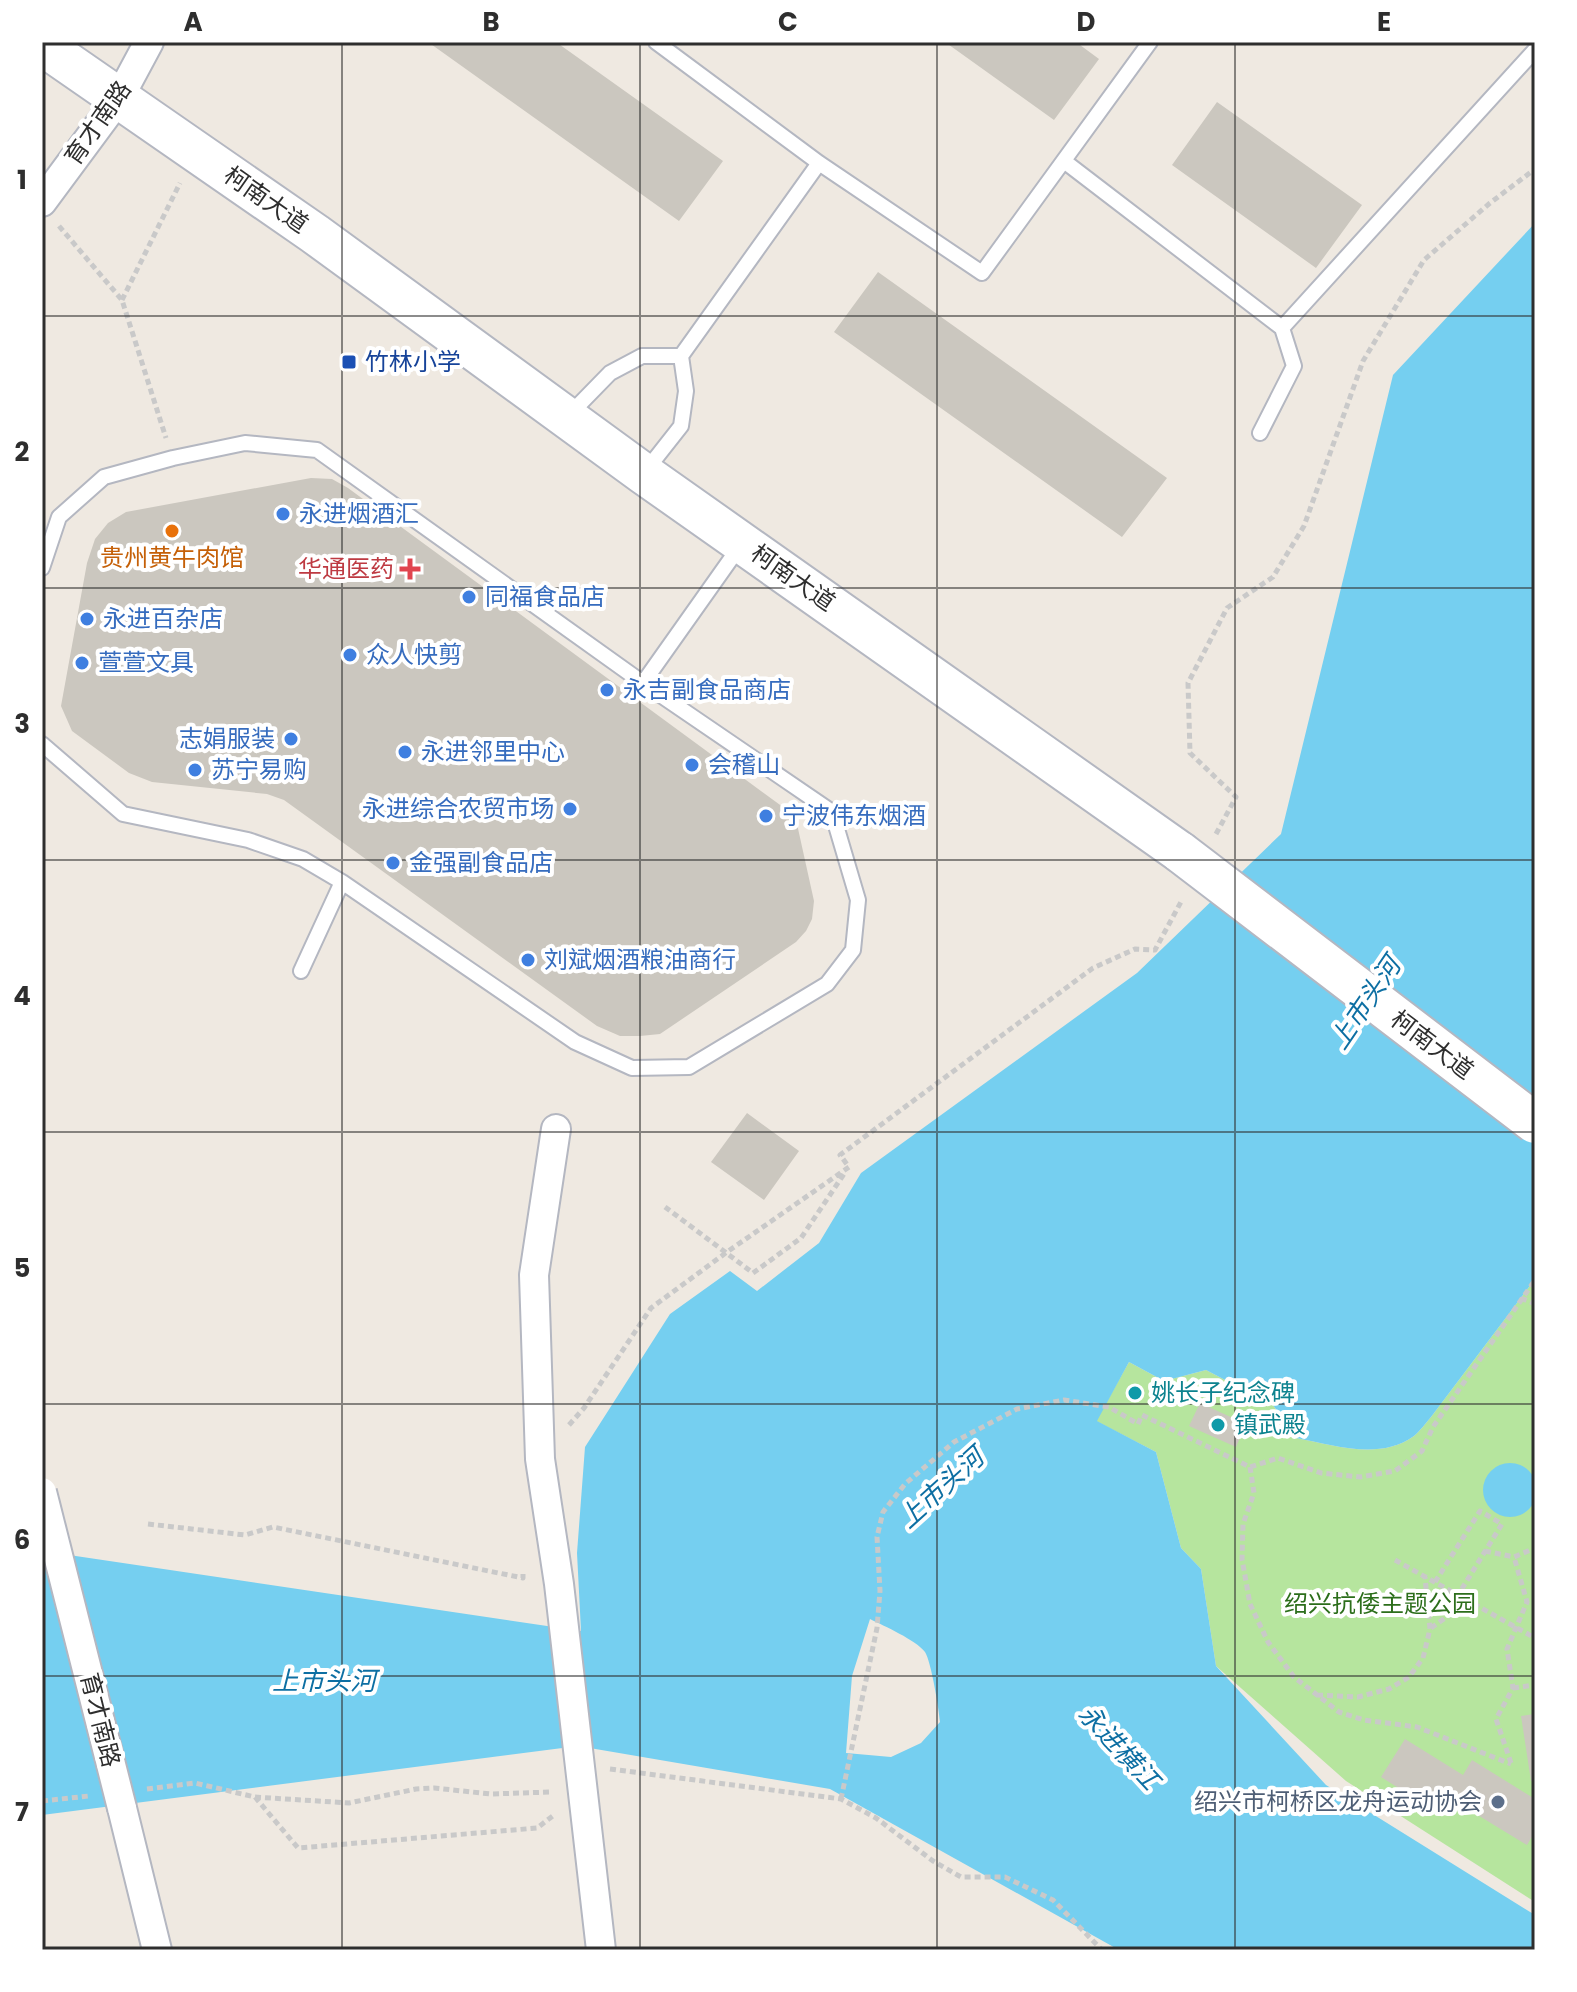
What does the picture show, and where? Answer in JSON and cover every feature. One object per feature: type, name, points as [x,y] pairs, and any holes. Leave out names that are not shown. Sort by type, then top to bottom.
[{"type":"main road","name":"柯南大道","points":[[42,45],[315,234],[644,474],[1180,852],[1535,1123]]},
{"type":"street","name":"育才南路","points":[[47,210],[119,98],[149,42]]},
{"type":"street","points":[[556,1129],[534,1275],[540,1459],[559,1584],[601,1950]]},
{"type":"street","name":"育才南路","points":[[42,1491],[157,1950]]},
{"type":"lane","points":[[656,42],[819,163],[982,273],[1150,42]]},
{"type":"lane","points":[[1282,328],[1535,50]]},
{"type":"lane","points":[[1064,161],[1282,328],[1294,366],[1260,433]]},
{"type":"lane","points":[[644,474],[681,426],[686,391],[681,356],[819,163]]},
{"type":"lane","points":[[567,418],[610,373],[642,356],[681,356]]},
{"type":"lane","points":[[42,568],[59,517],[104,477],[245,443],[317,450],[643,683],[832,812],[858,900],[853,950],[827,984],[689,1067],[632,1068],[575,1042],[342,882],[303,859],[248,840],[123,814],[42,744]]},
{"type":"lane","points":[[643,683],[742,543]]},
{"type":"lane","points":[[301,971],[342,882]]},
{"type":"path","points":[[122,300],[195,151]]},
{"type":"path","points":[[1236,797],[1190,753],[1188,683],[1227,608],[1273,577],[1304,526],[1363,361],[1424,260],[1535,169]]},
{"type":"path","points":[[47,210],[122,300],[173,458]]},
{"type":"path","points":[[849,1167],[840,1155],[1093,968],[1135,949],[1155,950]]},
{"type":"path","points":[[540,1459],[584,1408],[651,1308],[849,1167]]},
{"type":"path","points":[[665,1207],[753,1273],[801,1238],[849,1167]]},
{"type":"path","points":[[841,1799],[877,1628],[880,1591],[877,1537],[883,1512],[905,1484],[954,1442],[1017,1409],[1064,1400],[1109,1407],[1138,1424],[1142,1415],[1250,1467],[1278,1458],[1321,1473],[1360,1477],[1395,1471],[1422,1451],[1433,1427],[1535,1280]]},
{"type":"path","points":[[1521,1298],[1535,1304]]},
{"type":"path","points":[[1250,1467],[1254,1493],[1243,1524],[1242,1559],[1250,1604],[1268,1642],[1294,1677],[1339,1712],[1364,1720],[1417,1727],[1511,1764],[1496,1719],[1513,1688],[1507,1649],[1527,1602],[1514,1557]]},
{"type":"path","points":[[1435,1582],[1480,1511],[1502,1524],[1458,1595]]},
{"type":"path","points":[[148,1524],[245,1535],[273,1527],[523,1578],[525,1546],[553,1548]]},
{"type":"path","points":[[1485,1551],[1514,1557],[1535,1548]]},
{"type":"path","points":[[1395,1560],[1535,1638]]},
{"type":"path","points":[[1316,1695],[1358,1697],[1389,1689],[1409,1677],[1423,1658],[1430,1629],[1425,1577]]},
{"type":"path","points":[[1430,1629],[1469,1601]]},
{"type":"path","points":[[1513,1688],[1535,1685]]},
{"type":"path","points":[[635,1772],[841,1799],[876,1818],[933,1861],[961,1877],[1005,1877],[1053,1900],[1102,1950]]},
{"type":"path","points":[[255,1797],[298,1848],[537,1828],[582,1779]]},
{"type":"path","points":[[42,1801],[120,1797],[195,1783],[255,1797],[349,1803],[416,1789],[491,1794],[582,1779]]},
{"type":"green space","name":"绍兴抗倭主题公园","points":[[1535,1279],[1535,1902],[1346,1781],[1216,1666],[1201,1569],[1181,1548],[1156,1452],[1096,1421],[1129,1362],[1164,1381],[1206,1370],[1273,1405],[1296,1438],[1356,1449],[1400,1444],[1414,1436],[1427,1422]]},
{"type":"water","points":[[1535,223],[1535,1279],[1427,1422],[1414,1436],[1400,1444],[1356,1449],[1296,1438],[1273,1405],[1206,1370],[1164,1381],[1129,1362],[1097,1421],[1156,1452],[1181,1548],[1201,1569],[1216,1666],[1326,1785],[1535,1915],[1535,1950],[1119,1950],[830,1789],[578,1746],[42,1815],[42,1551],[581,1631],[577,1553],[585,1447],[670,1314],[730,1271],[757,1291],[819,1243],[861,1173],[1137,973],[1281,834],[1393,375]],"holes":[[[870,1619],[907,1638],[925,1652],[940,1722],[921,1743],[891,1757],[846,1753],[852,1676]]]},
{"type":"water","points":[[1510,1463],[1529,1471],[1537,1490],[1529,1509],[1510,1517],[1491,1509],[1483,1490],[1491,1471]]},
{"type":"building","points":[[428,42],[556,42],[723,161],[679,221]]},
{"type":"building","points":[[945,42],[1076,42],[1099,59],[1054,120]]},
{"type":"building","points":[[1217,102],[1362,205],[1316,268],[1172,165]]},
{"type":"building","points":[[878,272],[1167,478],[1122,537],[834,332]]},
{"type":"building","name":"永进邻里中心","points":[[311,478],[332,479],[348,488],[787,810],[797,824],[814,901],[812,919],[796,942],[660,1034],[620,1036],[597,1026],[284,800],[267,794],[152,782],[129,773],[72,731],[61,706],[87,563],[95,539],[108,523],[126,512]]},
{"type":"building","points":[[747,1113],[799,1151],[764,1200],[711,1162]]},
{"type":"building","name":"镇武殿","points":[[1200,1403],[1246,1424],[1236,1447],[1189,1426]]},
{"type":"building","points":[[1535,1714],[1535,1781],[1531,1781],[1521,1716]]},
{"type":"building","points":[[1405,1739],[1463,1775],[1472,1760],[1535,1799],[1535,1832],[1527,1845],[1448,1797],[1438,1813],[1381,1777]]},
{"type":"place","name":"竹林小学","points":[[349,362]]},
{"type":"place","name":"永进烟酒汇","points":[[283,514]]},
{"type":"place","name":"贵州黄牛肉馆","points":[[172,531]]},
{"type":"place","name":"华通医药","points":[[410,569]]},
{"type":"place","name":"同福食品店","points":[[469,597]]},
{"type":"place","name":"永进百杂店","points":[[87,619]]},
{"type":"place","name":"众人快剪","points":[[350,655]]},
{"type":"place","name":"萱萱文具","points":[[82,663]]},
{"type":"place","name":"永吉副食品商店","points":[[607,690]]},
{"type":"place","name":"志娟服装","points":[[291,739]]},
{"type":"place","name":"永进邻里中心","points":[[405,752]]},
{"type":"place","name":"会稽山","points":[[692,765]]},
{"type":"place","name":"苏宁易购","points":[[195,770]]},
{"type":"place","name":"永进综合农贸市场","points":[[570,809]]},
{"type":"place","name":"宁波伟东烟酒","points":[[766,816]]},
{"type":"place","name":"金强副食品店","points":[[393,863]]},
{"type":"place","name":"刘斌烟酒粮油商行","points":[[528,960]]},
{"type":"place","name":"姚长子纪念碑","points":[[1135,1393]]},
{"type":"place","name":"镇武殿","points":[[1218,1425]]},
{"type":"place","name":"绍兴市柯桥区龙舟运动协会","points":[[1498,1802]]},
{"type":"water label","name":"上市头河","points":[[1365,1003]]},
{"type":"water label","name":"上市头河","points":[[941,1488]]},
{"type":"water label","name":"上市头河","points":[[324,1681]]},
{"type":"water label","name":"永进横江","points":[[1119,1747]]}]
